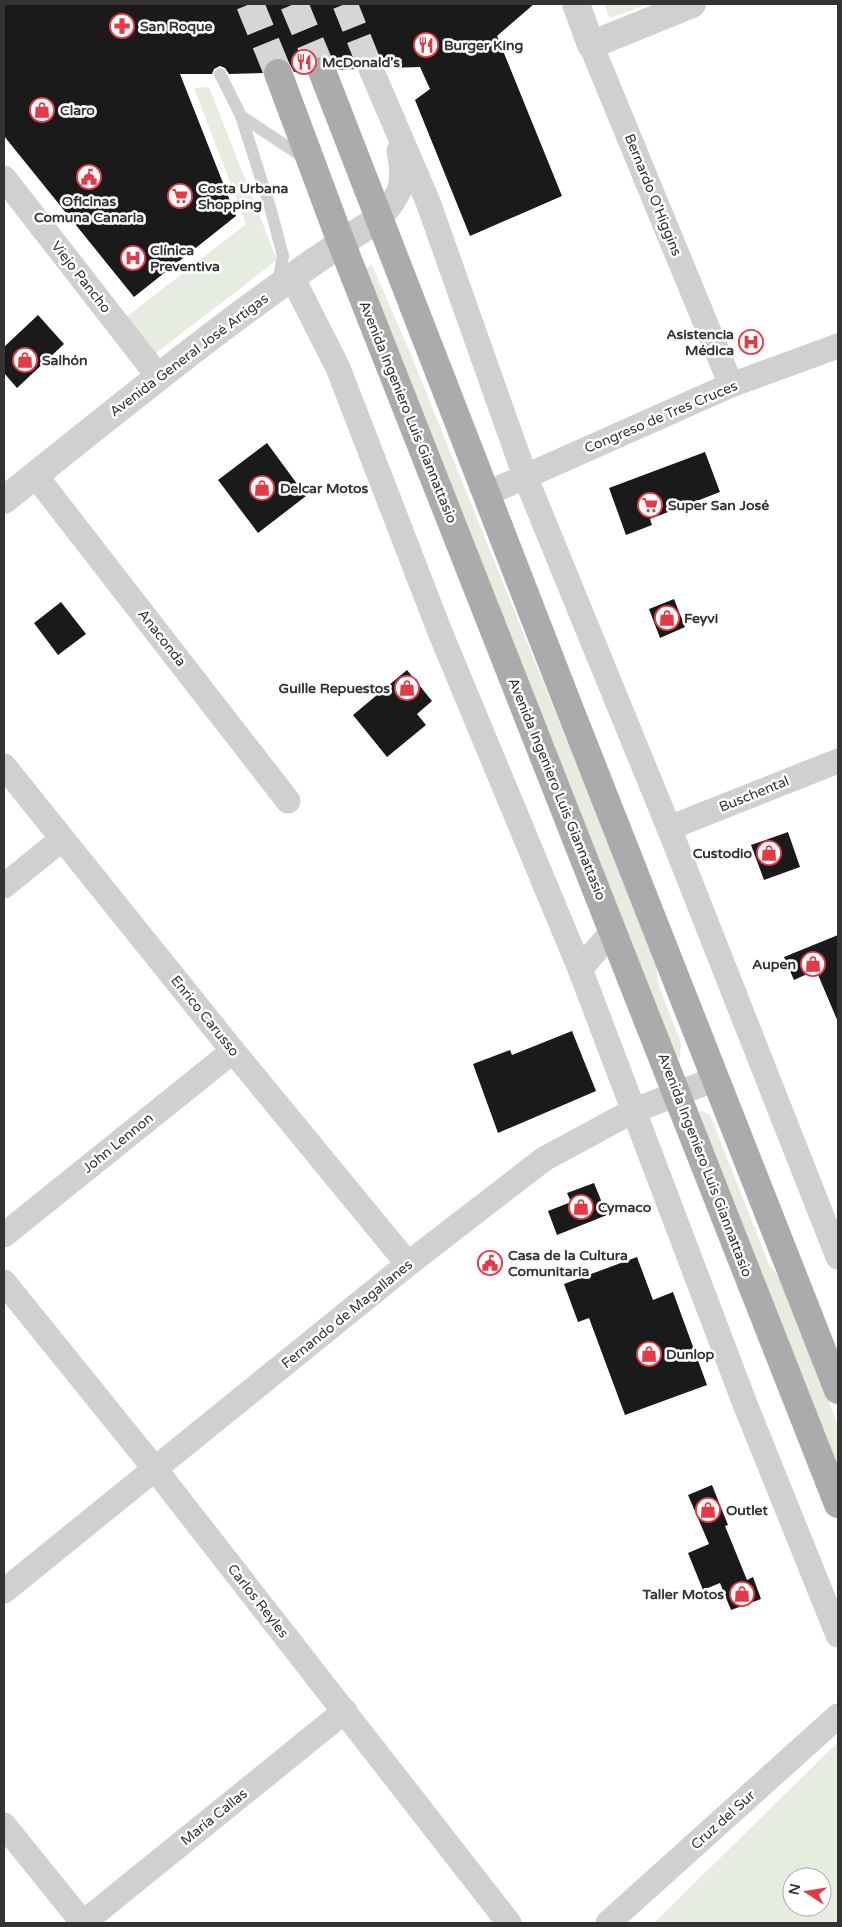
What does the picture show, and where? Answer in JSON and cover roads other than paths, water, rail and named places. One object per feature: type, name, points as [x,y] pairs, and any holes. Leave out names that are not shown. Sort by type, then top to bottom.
[{"type":"main road","points":[[322,71],[838,1390]]},
{"type":"main road","name":"Avenida Ingeniero Luis Giannattasio","points":[[278,73],[341,242],[838,1504]]},
{"type":"street","name":"Bernardo O'Higgins","points":[[576,4],[591,45],[731,385]]},
{"type":"street","points":[[591,45],[692,4]]},
{"type":"street","points":[[371,69],[428,202],[525,476],[833,1226],[838,1257]]},
{"type":"street","points":[[380,218],[395,202],[402,186],[403,167],[391,112]]},
{"type":"street","name":"Viejo Pancho","points":[[4,178],[158,376]]},
{"type":"street","name":"Avenida General José Artigas","points":[[4,500],[158,376],[284,282],[341,242],[380,218]]},
{"type":"street","points":[[284,282],[338,368],[440,632],[580,969],[745,1404],[838,1635]]},
{"type":"street","name":"Congreso de Tres Cruces","points":[[486,494],[731,385],[838,346]]},
{"type":"street","name":"Anaconda","points":[[35,475],[288,801]]},
{"type":"street","name":"Buschental","points":[[669,828],[838,761]]},
{"type":"street","name":"Enrico Carusso","points":[[4,766],[233,1051],[408,1264]]},
{"type":"street","points":[[4,886],[62,839]]},
{"type":"street","points":[[580,969],[613,931]]},
{"type":"street","name":"John Lennon","points":[[4,1235],[233,1051]]},
{"type":"street","name":"Fernando de Magallanes","points":[[4,1591],[408,1264],[544,1159],[634,1111],[715,1079]]},
{"type":"street","name":"Carlos Reyles","points":[[4,1282],[155,1469],[509,1923]]},
{"type":"street","name":"María Callas","points":[[83,1923],[344,1711]]},
{"type":"street","name":"Cruz del Sur","points":[[608,1923],[838,1716]]},
{"type":"street","points":[[4,1825],[83,1923]]},
{"type":"lane","points":[[220,74],[241,116],[283,256],[281,275],[284,282]]},
{"type":"lane","points":[[241,116],[310,162]]},
{"type":"tunnel","points":[[250,4],[278,73]]},
{"type":"tunnel","points":[[294,4],[322,71]]},
{"type":"tunnel","points":[[345,4],[371,69]]},
{"type":"place","name":"San Roque","points":[[122,26]]},
{"type":"place","name":"Burger King","points":[[426,45]]},
{"type":"place","name":"McDonald's","points":[[304,62]]},
{"type":"place","name":"Claro","points":[[42,110]]},
{"type":"place","name":"Oficinas Comuna Canaria","points":[[89,177]]},
{"type":"place","name":"Costa Urbana Shopping","points":[[180,196]]},
{"type":"place","name":"Clínica Preventiva","points":[[133,258]]},
{"type":"place","name":"Asistencia Médica","points":[[751,342]]},
{"type":"place","name":"Salhón","points":[[25,360]]},
{"type":"place","name":"Delcar Motos","points":[[262,488]]},
{"type":"place","name":"Super San José","points":[[650,505]]},
{"type":"place","name":"Feyvi","points":[[667,618]]},
{"type":"place","name":"Guille Repuestos","points":[[407,688]]},
{"type":"place","name":"Custodio","points":[[769,853]]},
{"type":"place","name":"Aupen","points":[[813,964]]},
{"type":"place","name":"Cymaco","points":[[581,1207]]},
{"type":"place","name":"Casa de la Cultura Comunitaria","points":[[490,1263]]},
{"type":"place","name":"Dunlop","points":[[649,1354]]},
{"type":"place","name":"Outlet","points":[[708,1510]]},
{"type":"place","name":"Taller Motos","points":[[742,1594]]}]
